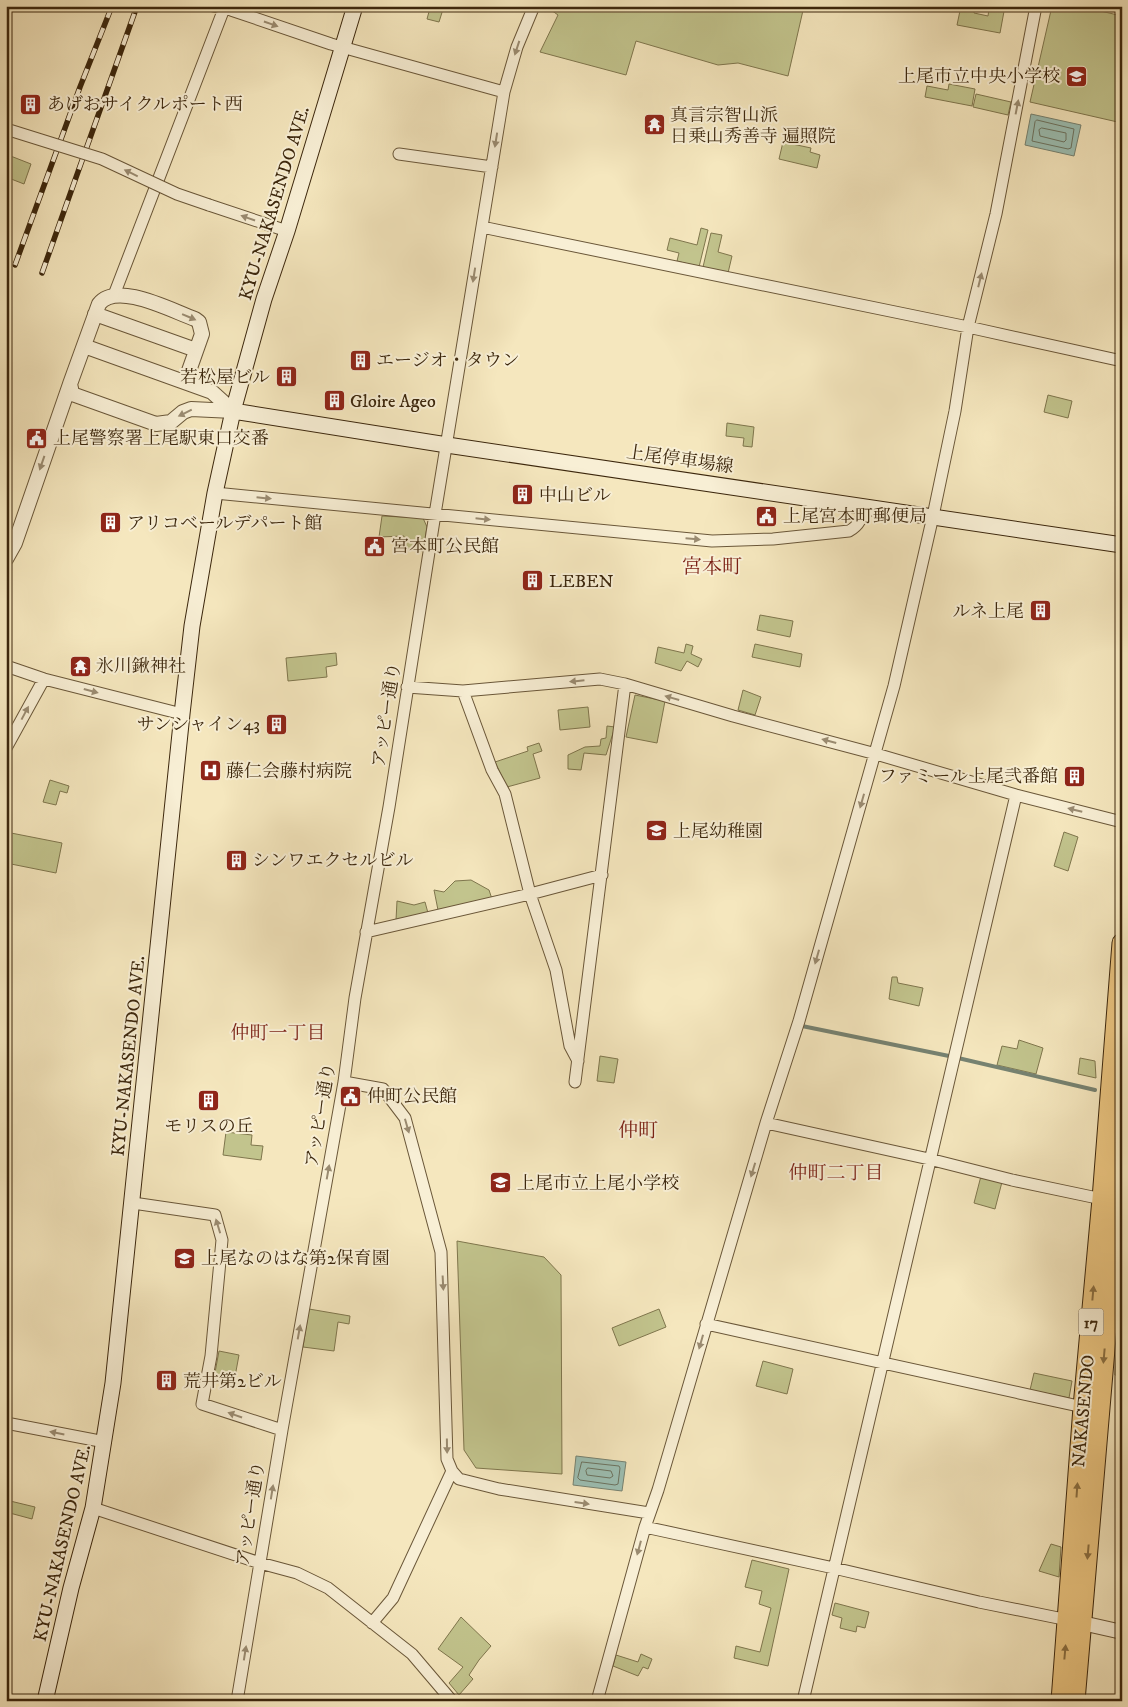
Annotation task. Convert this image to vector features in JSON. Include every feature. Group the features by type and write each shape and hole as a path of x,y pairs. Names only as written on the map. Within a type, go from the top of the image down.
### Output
{"highway":[{"name":"NAKASENDO","path":"1061,1701 1075,1621 1114,1201 1122,943"},
{"name":"NAKASENDO","path":"1075,1701 1075,1621 1083,1407 1122,1150"}],"main road":[{"name":"KYU-NAKASENDO AVE.","path":"44,1701 71,1588 94,1508 105,1442 118,1344 192,626 216,493 233,411 264,299 287,231 354,6"},
{"name":"上尾停車場線","path":"233,411 447,445 1122,545"}],"street":[{"name":"アッピー通り","path":"237,1701 282,1430 344,1082 355,998 389,807 504,92 516,47 534,6"},
{"path":"597,1701 649,1513 798,1021 894,686 955,411 968,327 996,214 1036,6"},
{"path":"114,295 221,7 342,48 504,92"},
{"path":"6,129 102,159 177,194 287,231"},
{"path":"399,154 492,167"},
{"path":"482,227 968,327 1122,361"},
{"path":"6,559 15,543 95,314 103,300 114,295 132,296 196,319 202,329 202,334 185,382"},
{"path":"95,314 196,350"},
{"path":"84,346 212,392 233,411"},
{"path":"70,384 72,393 75,396 156,424 171,422 183,412 191,409 233,411"},
{"path":"216,493 712,541 773,539 849,530 856,527 859,523 865,506"},
{"path":"6,666 44,678 182,714"},
{"path":"6,748 44,678"},
{"path":"407,687 463,691 600,679 626,684 1016,795 1122,822"},
{"path":"576,1082 626,684"},
{"path":"463,691 492,770 505,794 530,894 556,970 570,1046 578,1061"},
{"path":"803,1701 1016,795"},
{"path":"366,932 530,894 602,875"},
{"path":"344,1082 383,1089 405,1118 441,1252 444,1297 447,1460 452,1472 459,1479 497,1489 649,1513"},
{"path":"766,1123 929,1159 1012,1180 1114,1201"},
{"path":"133,1203 214,1214 222,1240 211,1356 202,1404 282,1430"},
{"path":"706,1324 1083,1407"},
{"path":"6,1422 105,1442"},
{"path":"372,1623 393,1598 452,1472"},
{"path":"94,1508 260,1563 297,1572 328,1588 412,1654 452,1701"},
{"path":"645,1527 1122,1632"}],"green space":[{"path":"423,6 444,6 439,22 427,19 430,8"},
{"path":"553,6 804,6 788,76 738,63 718,65 636,41 626,75 540,52 558,15 551,10"},
{"path":"961,6 974,9 974,13 988,16 989,9 993,10 994,6 1005,6 1000,33 957,25"},
{"path":"1052,6 1079,6 1122,16 1122,123 1030,102"},
{"path":"949,84 975,89 972,106 925,97 927,86 948,90"},
{"path":"976,94 1011,102 1008,115 973,107"},
{"path":"783,142 811,148 810,152 820,155 817,168 779,159"},
{"path":"8,155 31,164 24,184 6,177 6,160"},
{"path":"701,228 708,230 699,267 677,261 679,253 667,250 670,238 697,245"},
{"path":"711,233 722,235 718,252 732,256 728,273 703,267"},
{"path":"1048,395 1072,401 1068,418 1044,412"},
{"path":"727,423 754,427 752,447 743,446 744,438 726,436"},
{"path":"382,516 423,518 427,527 423,551 404,548 404,536 379,537"},
{"path":"760,615 793,621 790,637 757,630"},
{"path":"686,644 693,646 691,654 702,659 698,667 687,661 681,671 655,663 658,647 684,653"},
{"path":"755,644 802,654 800,667 752,657"},
{"path":"336,653 337,665 326,667 327,677 288,681 286,658"},
{"path":"743,690 761,697 755,715 738,710"},
{"path":"635,695 665,701 657,743 626,737"},
{"path":"588,707 590,727 560,730 558,710"},
{"path":"607,726 615,727 606,755 584,753 581,770 568,769 568,755 585,747 600,746 601,739 606,738"},
{"path":"539,743 542,751 533,754 540,778 507,787 495,762 528,751 527,747"},
{"path":"50,780 69,786 67,793 60,791 56,805 43,802"},
{"path":"6,832 62,843 56,873 6,863"},
{"path":"1064,832 1078,837 1068,871 1054,866"},
{"path":"471,880 489,890 492,899 438,910 434,890 444,892 455,881"},
{"path":"397,901 414,905 425,902 428,913 396,920"},
{"path":"892,977 897,977 898,983 923,988 919,1006 889,999"},
{"path":"1019,1040 1043,1048 1036,1074 997,1065 1002,1046 1017,1049"},
{"path":"600,1056 618,1059 614,1083 597,1081"},
{"path":"1080,1058 1095,1061 1096,1078 1078,1074"},
{"path":"226,1132 252,1135 251,1145 263,1146 261,1160 223,1155"},
{"path":"981,1176 1002,1182 995,1209 974,1203"},
{"path":"457,1241 544,1257 561,1275 562,1474 476,1468 464,1450"},
{"path":"309,1309 350,1316 349,1324 338,1322 334,1351 303,1347"},
{"path":"659,1309 666,1327 619,1346 612,1328"},
{"path":"1118,1328 1122,1330 1122,1376 1115,1375"},
{"path":"219,1351 239,1355 234,1382 214,1378"},
{"path":"763,1361 793,1369 787,1394 756,1386"},
{"path":"1034,1373 1072,1381 1069,1398 1030,1390"},
{"path":"6,1500 35,1507 32,1519 6,1512"},
{"path":"1051,1544 1061,1547 1059,1577 1039,1571"},
{"path":"752,1560 789,1569 768,1666 734,1658 736,1646 760,1652 771,1608 759,1604 762,1591 745,1587"},
{"path":"835,1603 869,1612 865,1628 857,1626 856,1632 840,1628 842,1618 832,1615"},
{"path":"461,1617 491,1646 469,1675 473,1679 459,1695 449,1683 463,1667 438,1649"},
{"path":"641,1654 652,1659 648,1669 643,1667 638,1676 613,1666 616,1655 638,1662"}],"water":[{"path":"1031,114 1081,125 1074,156 1025,145"},
{"path":"576,1456 626,1462 622,1491 573,1485"}],"waterway":[{"path":"802,1026 949,1056"},
{"path":"958,1058 1095,1090"}],"railway":[{"path":"15,265 80,87 112,6"},
{"path":"42,273 137,6"}],"place":[{"name":"上尾市立中央小学校","path":"1076,76"},
{"name":"あげおサイクルポート西","path":"31,104"},
{"name":"真言宗智山派 日乗山秀善寺 遍照院","path":"654,125"},
{"name":"エージオ・タウン","path":"360,360"},
{"name":"若松屋ビル","path":"286,377"},
{"name":"Gloire Ageo","path":"334,401"},
{"name":"上尾警察署上尾駅東口交番","path":"37,438"},
{"name":"中山ビル","path":"523,495"},
{"name":"上尾宮本町郵便局","path":"767,516"},
{"name":"アリコベールデパート館","path":"111,523"},
{"name":"宮本町公民館","path":"375,546"},
{"name":"LEBEN","path":"533,581"},
{"name":"ルネ上尾","path":"1040,611"},
{"name":"氷川鍬神社","path":"80,666"},
{"name":"サンシャイン43","path":"276,724"},
{"name":"藤仁会藤村病院","path":"210,771"},
{"name":"ファミール上尾弐番館","path":"1074,776"},
{"name":"上尾幼稚園","path":"657,831"},
{"name":"シンワエクセルビル","path":"236,860"},
{"name":"仲町公民館","path":"351,1096"},
{"name":"モリスの丘","path":"209,1101"},
{"name":"上尾市立上尾小学校","path":"501,1183"},
{"name":"上尾なのはな第2保育園","path":"185,1258"},
{"name":"荒井第2ビル","path":"167,1381"}],"district":[{"name":"宮本町","path":"712,566"},
{"name":"仲町一丁目","path":"278,1032"},
{"name":"仲町","path":"638,1130"},
{"name":"仲町二丁目","path":"836,1172"}]}
